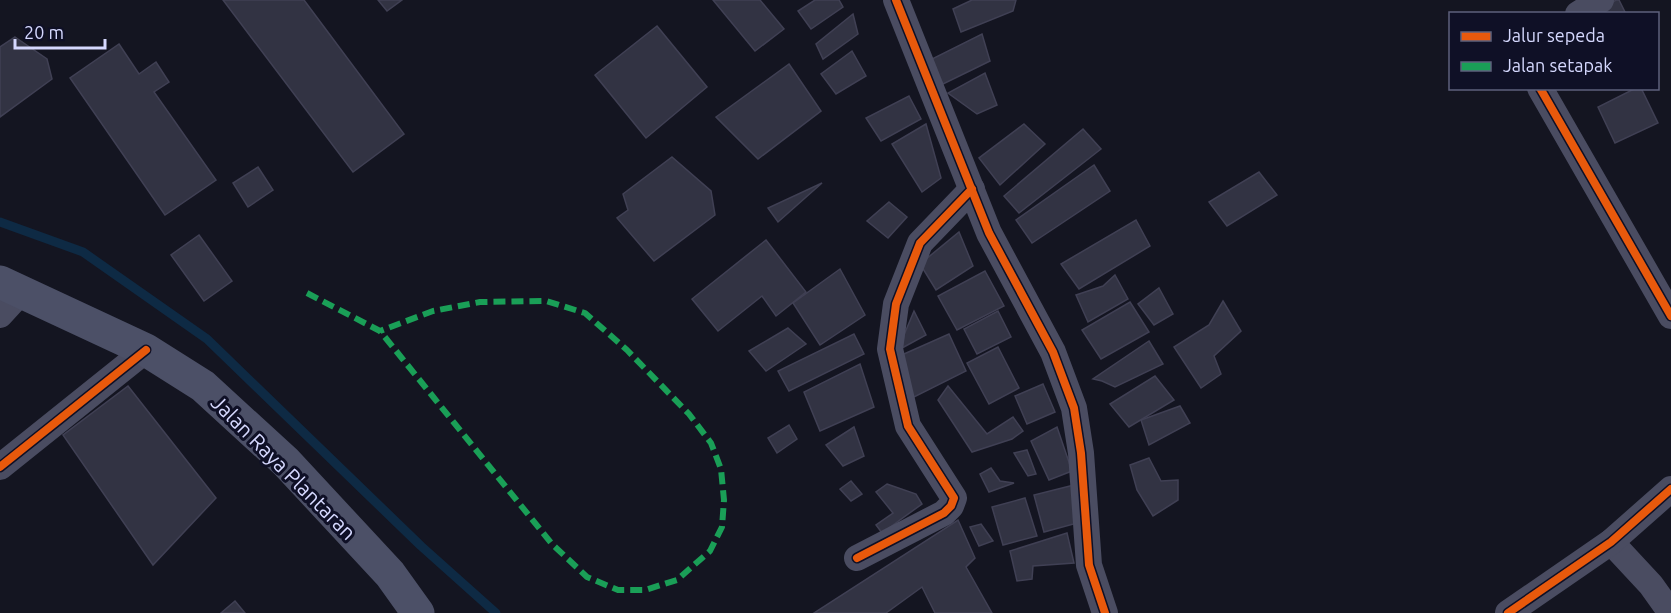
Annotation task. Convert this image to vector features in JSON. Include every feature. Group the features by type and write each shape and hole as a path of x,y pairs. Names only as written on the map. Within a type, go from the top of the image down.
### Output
{"main road":[{"name":"Jalan Raya Plantaran","path":"11,287 146,350 203,386 286,462 390,574 418,613"}],"street":[{"path":"897,0 990,233 1053,352 1074,408 1081,453 1089,565 1105,613"},
{"path":"1581,12 1601,0"},
{"path":"1541,90 1671,316"},
{"path":"857,558 944,513 951,506 954,498 908,426 890,350 896,304 920,243 972,189"},
{"path":"0,315 11,287"},
{"path":"0,467 146,350"},
{"path":"1508,613 1611,542 1671,489"},
{"path":"1611,542 1651,585 1671,613"}],"building":[{"path":"223,0 304,0 404,134 353,172"},
{"path":"378,0 402,0 387,11"},
{"path":"713,0 760,0 784,29 755,51"},
{"path":"815,0 839,0 843,7 811,29 798,11"},
{"path":"972,0 1016,0 1013,11 961,32 953,9"},
{"path":"1619,0 1625,12 1596,12"},
{"path":"853,14 858,34 823,59 816,44"},
{"path":"657,26 707,87 646,138 595,75"},
{"path":"982,34 990,61 943,84 928,61"},
{"path":"15,37 47,59 52,79 0,117 0,47"},
{"path":"119,44 139,74 156,62 169,82 154,92 216,180 165,215 70,78"},
{"path":"852,51 866,76 836,94 821,74"},
{"path":"789,64 821,111 758,159 716,117"},
{"path":"985,73 997,105 977,114 948,93"},
{"path":"1632,90 1642,90 1658,123 1615,143 1598,107"},
{"path":"909,96 921,119 881,141 866,118"},
{"path":"926,124 941,178 922,192 892,144"},
{"path":"1024,124 1045,144 1000,185 979,158"},
{"path":"1083,129 1101,149 1019,213 1004,196"},
{"path":"672,157 711,191 715,215 654,261 617,218 628,210 623,194"},
{"path":"1094,165 1110,191 1032,243 1016,220"},
{"path":"258,167 273,190 248,207 233,183"},
{"path":"1259,172 1277,195 1227,226 1209,202"},
{"path":"822,183 778,222 768,208"},
{"path":"889,202 907,217 888,238 867,221"},
{"path":"1136,220 1150,246 1079,289 1061,264"},
{"path":"959,232 973,266 936,290 920,264"},
{"path":"199,235 232,281 204,301 171,255"},
{"path":"766,240 806,292 776,316 762,296 718,331 692,299"},
{"path":"840,269 865,315 820,345 793,303"},
{"path":"985,271 1004,306 957,330 938,296"},
{"path":"1115,275 1128,299 1088,322 1076,295 1103,286"},
{"path":"1159,288 1173,314 1154,325 1138,304"},
{"path":"1223,301 1241,331 1214,356 1221,374 1201,388 1174,347 1209,325"},
{"path":"1130,302 1149,332 1101,359 1082,330"},
{"path":"914,311 926,335 902,348 904,335"},
{"path":"998,311 1011,337 977,354 964,329"},
{"path":"788,328 806,344 766,371 749,351"},
{"path":"854,334 864,354 789,391 778,371"},
{"path":"949,334 966,371 912,398 895,358"},
{"path":"1149,341 1163,364 1115,387 1093,379"},
{"path":"998,347 1019,388 989,404 967,363"},
{"path":"860,364 874,407 820,431 804,392"},
{"path":"1155,376 1174,400 1129,427 1110,404"},
{"path":"1043,384 1055,412 1027,424 1015,396"},
{"path":"128,386 216,498 153,565 63,435"},
{"path":"948,386 987,434 1013,417 1023,431 1012,439 972,452 938,400"},
{"path":"1180,406 1190,423 1149,445 1141,420"},
{"path":"789,425 797,439 777,453 768,438"},
{"path":"854,427 864,456 843,466 826,445"},
{"path":"1057,427 1072,471 1049,480 1031,441"},
{"path":"1027,450 1036,474 1028,476 1014,453"},
{"path":"1149,458 1161,481 1178,480 1178,500 1153,516 1137,490 1130,465"},
{"path":"991,468 1000,481 1014,483 989,492 980,474"},
{"path":"851,481 862,494 851,501 840,489"},
{"path":"887,484 916,494 922,504 882,533 876,525 893,513 876,492"},
{"path":"1078,484 1081,522 1044,532 1034,495"},
{"path":"1025,498 1037,536 1003,545 992,507"},
{"path":"958,520 975,558 966,567 992,613 935,613 922,587 886,613 814,613"},
{"path":"981,524 993,541 979,546 970,527"},
{"path":"1067,533 1074,563 1033,566 1032,579 1017,581 1010,551"},
{"path":"235,601 245,613 221,613"}],"waterway":[{"path":"0,222 83,252 207,339 421,546 496,613"}],"marked path":[{"path":"307,293 380,331 552,544 587,577 618,590 645,590 677,580 710,551 722,527 724,500 721,469 711,443 689,414 627,350 585,313 546,301 480,302 433,311 380,331"}],"cycle path":[{"path":"896,0 989,233 1053,352 1074,408 1081,453 1089,565 1105,613"},
{"path":"1541,90 1671,316"},
{"path":"857,558 944,513 951,506 954,498 908,426 890,349 896,304 920,243 972,189"},
{"path":"0,467 146,350"},
{"path":"1508,613 1611,542 1671,489"}]}
